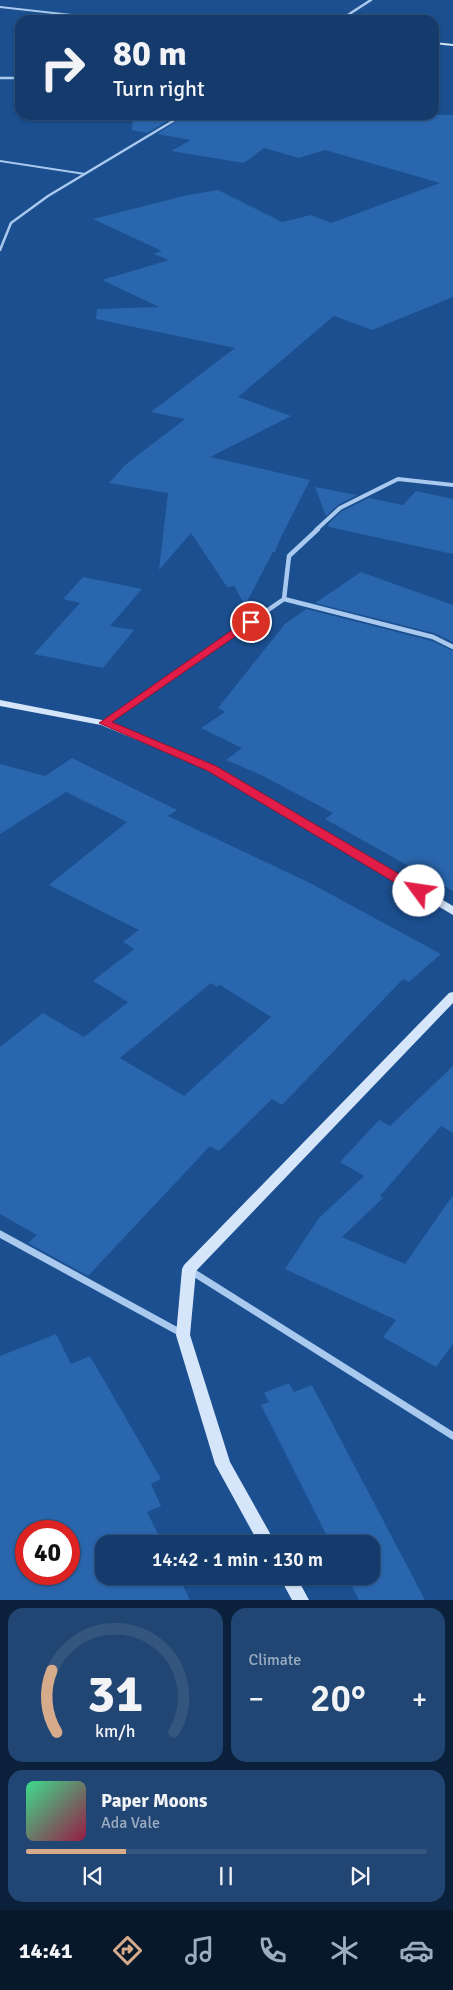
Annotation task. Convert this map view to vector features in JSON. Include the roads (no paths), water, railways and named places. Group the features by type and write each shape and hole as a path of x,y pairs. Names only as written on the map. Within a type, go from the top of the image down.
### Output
{"street":[{"path":"348,15 371,0"},
{"path":"439,44 453,45"},
{"path":"0,78 15,78"},
{"path":"0,250 11,223 48,196 175,120"},
{"path":"104,723 284,599 289,556 340,508 398,479 453,485"},
{"path":"284,599 433,637 453,647"},
{"path":"0,703 104,723 212,768 453,911"},
{"path":"263,1535 223,1464 184,1335 189,1269 453,996"},
{"path":"0,1234 184,1335"},
{"path":"189,1269 453,1436"},
{"path":"292,1585 301,1600"}],"lane":[{"path":"0,7 71,15"},
{"path":"0,161 85,174"}]}
